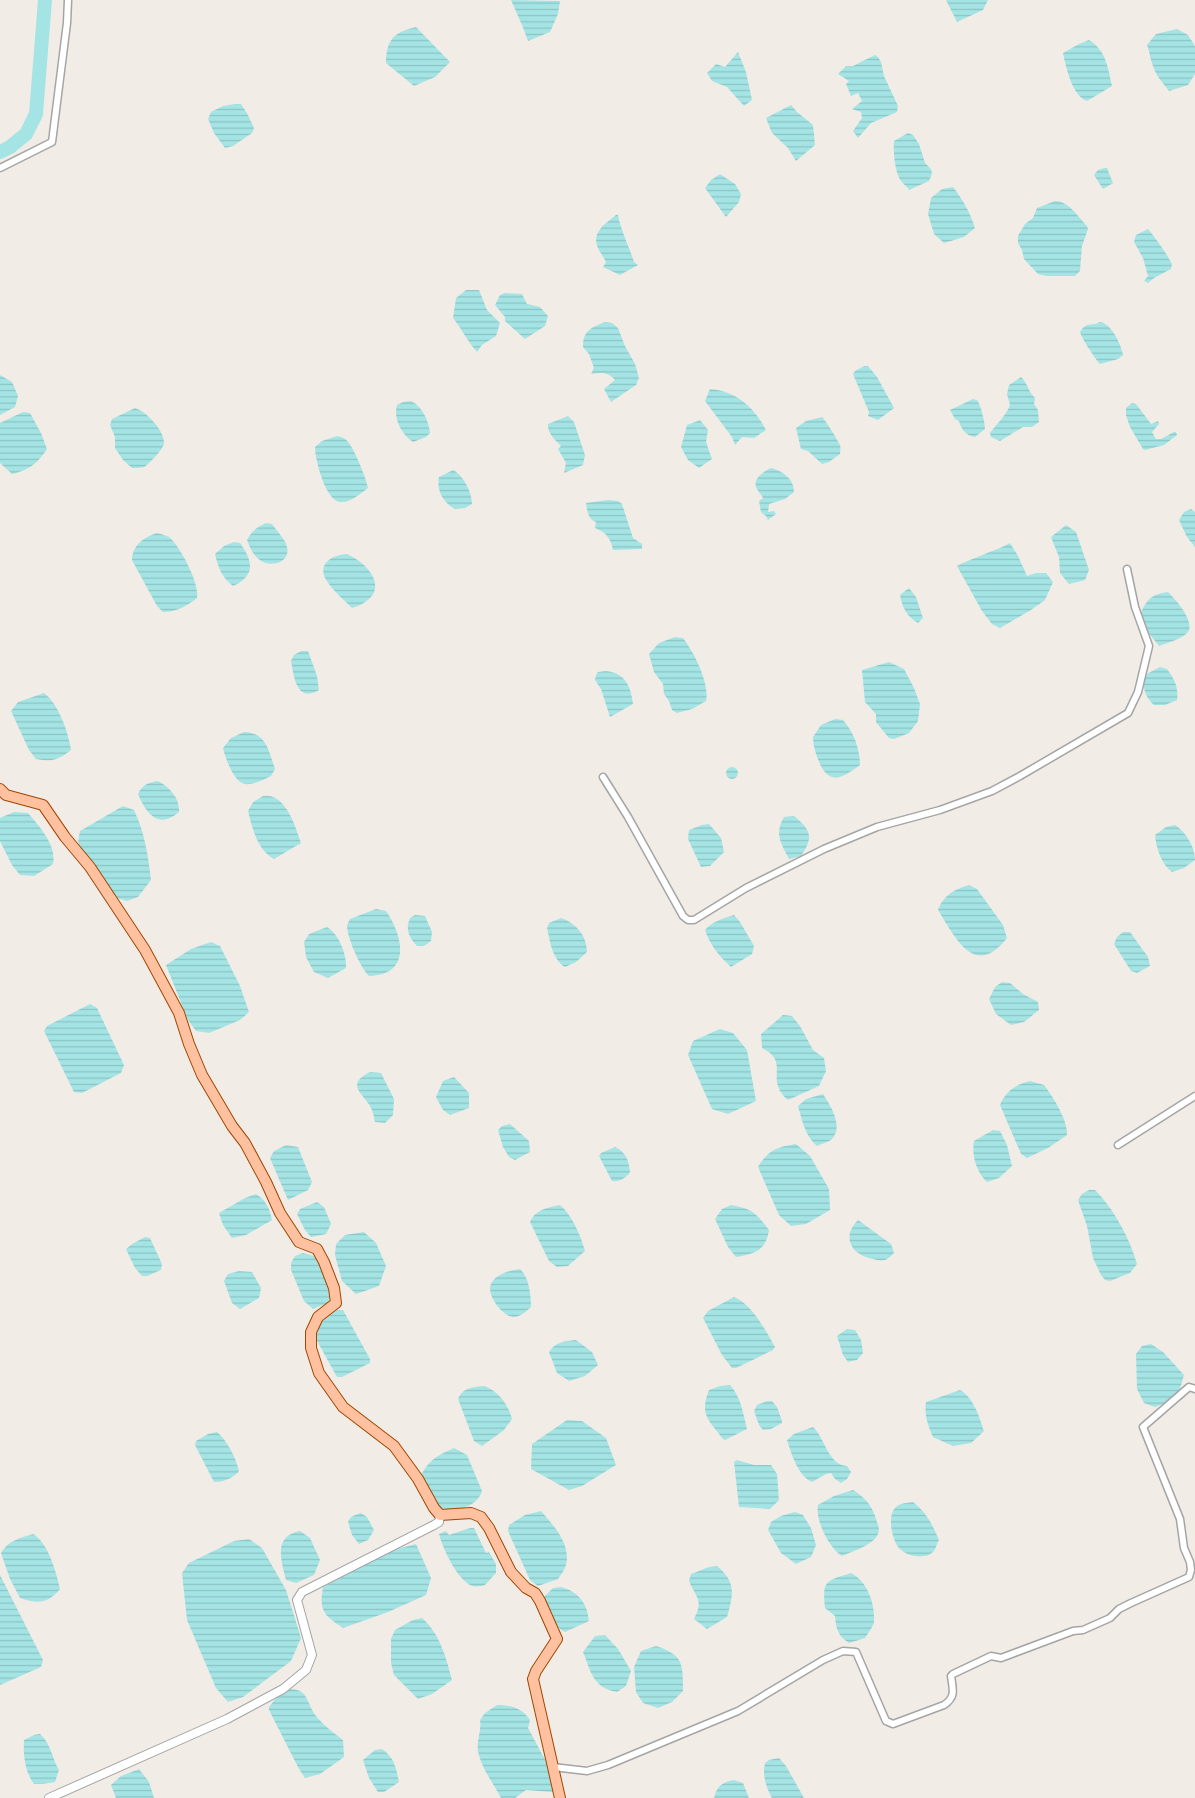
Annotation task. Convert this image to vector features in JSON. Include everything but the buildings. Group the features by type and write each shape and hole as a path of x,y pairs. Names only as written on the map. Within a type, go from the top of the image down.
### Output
{"main road":[{"path":"0,790 6,795 43,805 101,884 145,950 179,1013 202,1075 232,1126 245,1144 280,1212 299,1242 317,1249 334,1288 336,1303 318,1317 311,1332 310,1348 319,1373 343,1407 394,1446 418,1479 440,1515 471,1513 481,1516 511,1572 526,1588 535,1593 557,1639 536,1671 533,1679 560,1798"}],"street":[{"path":"0,168 52,142 67,23 68,0"},
{"path":"603,777 684,916 688,920 694,920 753,884 824,849 877,826 940,810 992,791 1128,713 1138,692 1149,646 1135,607 1127,569"},
{"path":"1118,1145 1195,1096"},
{"path":"554,1767 587,1771 608,1765 738,1711 805,1669 843,1651 856,1652 886,1721 893,1724 950,1701 954,1691 951,1676 953,1674 991,1656 1001,1658 1089,1627 1110,1618 1119,1609 1189,1577 1191,1570 1190,1562 1184,1548 1180,1519 1143,1427 1189,1386 1195,1388"},
{"path":"49,1798 227,1719 283,1689 306,1670 312,1656 297,1600 302,1592 434,1525 439,1522 440,1515"}],"water":[{"path":"511,0 560,1 558,14 550,32 528,41"},
{"path":"946,0 988,0 983,10 957,22"},
{"path":"416,27 450,62 435,77 414,86 386,63 386,55 393,38 408,29"},
{"path":"1177,29 1188,35 1195,46 1195,74 1188,85 1169,91 1154,70 1147,45 1156,34"},
{"path":"1089,40 1103,54 1112,86 1087,101 1077,93 1074,87 1063,53"},
{"path":"738,52 746,72 752,100 744,106 727,87 712,81 707,73 716,64 725,67"},
{"path":"875,55 881,62 884,76 898,106 897,112 871,123 858,138 853,131 862,118 861,112 852,109 862,101 858,93 851,96 846,84 849,81 838,74 846,66 853,66"},
{"path":"241,104 254,128 252,133 233,146 225,148 214,133 208,119 211,112 223,106"},
{"path":"791,105 813,125 815,145 796,161 788,148 772,133 766,118"},
{"path":"908,133 913,135 919,144 925,163 931,169 932,174 929,181 909,190 899,177 894,150 894,141"},
{"path":"1107,168 1113,183 1103,189 1094,175 1098,170"},
{"path":"720,174 735,184 741,194 739,202 726,217 705,188 711,180"},
{"path":"953,187 966,206 975,228 964,237 944,243 934,234 928,214 931,198 942,189"},
{"path":"1055,201 1069,207 1088,229 1082,246 1080,271 1075,276 1046,276 1038,274 1024,259 1018,243 1018,236 1025,224 1033,218 1037,208"},
{"path":"618,215 634,262 638,265 620,275 603,267 606,262 596,242 600,229"},
{"path":"1148,229 1172,264 1171,269 1148,283 1144,281 1148,276 1143,258 1134,242 1136,235"},
{"path":"466,290 479,290 487,310 500,323 496,336 482,345 477,352 453,318 456,298"},
{"path":"505,293 522,294 527,304 540,307 548,316 545,326 525,339 505,321 505,317 495,305 500,295"},
{"path":"605,322 612,323 618,328 635,364 639,378 636,385 611,402 604,389 615,380 610,375 604,373 591,374 594,368 589,354 583,347 586,333"},
{"path":"1100,322 1112,330 1123,355 1118,359 1100,364 1080,332 1087,325"},
{"path":"864,366 868,366 877,377 894,408 878,420 868,416 869,412 853,374"},
{"path":"0,375 12,382 18,396 15,407 0,415"},
{"path":"1021,377 1035,398 1034,404 1038,410 1039,422 1032,427 1023,427 1000,441 991,437 990,433 1004,416 1010,405 1007,394 1009,385"},
{"path":"710,389 728,393 750,407 766,430 754,438 742,437 735,445 732,437 705,401"},
{"path":"973,399 977,400 980,406 985,429 975,437 964,432 959,421 955,419 950,410"},
{"path":"411,401 424,414 430,433 426,437 413,442 402,431 396,416 397,405"},
{"path":"1132,403 1136,404 1151,424 1158,421 1159,424 1152,432 1156,439 1161,439 1174,432 1177,435 1164,445 1143,449 1130,427 1126,415 1126,408"},
{"path":"135,408 145,413 154,422 161,433 164,443 159,453 146,466 132,468 123,460 115,448 115,437 110,425 112,419"},
{"path":"23,412 30,413 47,449 32,466 12,474 0,463 0,423"},
{"path":"568,416 574,422 585,455 583,465 564,473 566,463 558,449 561,446 550,433 548,424"},
{"path":"822,417 840,445 840,454 829,462 822,464 808,451 801,449 796,428 806,421"},
{"path":"700,420 708,430 706,442 712,459 699,468 688,460 681,447 687,425"},
{"path":"337,436 344,438 352,447 368,488 355,498 344,502 335,500 325,487 315,453 315,447 322,441"},
{"path":"771,468 790,479 794,492 785,499 769,504 768,512 774,511 776,514 768,520 761,512 759,501 763,498 757,488 756,481 760,475"},
{"path":"453,470 457,472 466,484 470,494 472,504 465,508 455,509 444,500 440,492 439,477"},
{"path":"608,500 618,501 622,504 633,538 642,544 642,549 613,550 607,536 595,528 596,522 593,521 587,512 586,503"},
{"path":"1191,509 1195,512 1195,547 1187,537 1179,520 1184,512"},
{"path":"266,523 272,524 283,538 287,547 286,557 274,564 264,562 255,556 247,540 255,530"},
{"path":"1066,525 1076,532 1089,570 1085,580 1069,584 1060,573 1059,557 1051,537"},
{"path":"157,533 169,537 178,548 192,575 197,592 197,598 189,604 168,612 163,612 157,606 132,560 136,546"},
{"path":"234,542 240,543 244,549 250,567 246,577 233,586 221,572 215,554 224,546"},
{"path":"1010,543 1027,576 1036,573 1046,573 1053,582 1045,600 1000,628 992,624 982,611 957,566"},
{"path":"347,554 365,566 375,581 375,589 372,596 364,603 352,608 330,586 323,572 328,560"},
{"path":"909,588 916,597 923,618 918,623 908,615 901,599 900,595"},
{"path":"1168,592 1184,611 1189,627 1188,632 1182,637 1159,646 1148,632 1141,613 1151,598"},
{"path":"675,637 683,638 692,651 700,668 707,694 706,701 692,709 677,713 672,710 664,694 663,684 654,672 649,654 659,643"},
{"path":"301,651 308,651 317,676 319,690 312,693 301,691 295,681 291,661 294,655"},
{"path":"889,662 904,669 920,704 918,721 909,733 894,739 889,738 876,722 876,714 865,702 862,670"},
{"path":"1160,667 1167,669 1174,680 1177,687 1177,700 1165,705 1154,705 1148,699 1145,692 1143,676"},
{"path":"606,671 618,674 626,681 631,692 633,704 610,717 601,689 595,680 598,672"},
{"path":"44,693 54,704 62,719 71,750 51,760 36,759 29,750 11,711 18,702"},
{"path":"835,719 843,720 850,730 858,747 860,765 843,776 838,777 828,775 824,771 817,757 813,740 821,725"},
{"path":"244,732 252,733 262,739 266,744 275,769 271,776 252,784 241,783 237,779 223,748 231,738"},
{"path":"734,767 737,768 737,778 730,779 727,778 726,771 727,768"},
{"path":"158,781 173,794 179,807 179,812 165,819 159,819 149,813 138,794 146,784"},
{"path":"263,796 271,796 284,805 301,843 274,859 259,844 248,811 253,802"},
{"path":"123,806 134,810 138,819 146,845 151,880 138,897 127,901 116,898 81,850 78,842 80,831"},
{"path":"14,812 28,813 50,843 54,857 53,864 34,876 20,875 12,865 0,841 0,818"},
{"path":"794,816 804,825 809,834 809,839 801,856 789,859 783,848 779,828 784,817"},
{"path":"709,824 721,838 724,852 710,866 701,867 688,839 689,830"},
{"path":"1175,825 1189,840 1195,860 1184,868 1172,872 1165,865 1160,855 1155,835 1166,827"},
{"path":"969,885 977,889 1003,925 1007,938 996,950 985,955 976,955 967,950 959,942 938,910 950,894"},
{"path":"376,909 386,911 392,921 400,943 400,953 398,962 392,969 383,974 369,976 355,953 347,926 350,919"},
{"path":"415,915 425,916 432,932 431,941 424,946 417,946 409,933 410,918"},
{"path":"734,915 754,946 752,954 731,967 715,950 705,930 714,923"},
{"path":"561,918 571,923 580,931 585,941 587,952 576,962 565,967 554,955 547,928 549,923"},
{"path":"327,927 339,940 344,951 346,963 346,968 328,978 314,972 306,957 304,942 309,934"},
{"path":"1123,932 1130,932 1148,957 1150,966 1137,973 1131,971 1114,944 1117,937"},
{"path":"211,942 220,946 240,986 249,1012 240,1020 209,1033 196,1031 188,1020 166,965 191,949"},
{"path":"1002,982 1010,983 1023,994 1038,1002 1039,1010 1024,1022 1011,1025 996,1014 989,999 995,987"},
{"path":"90,1004 97,1008 124,1065 121,1073 82,1093 74,1092 44,1031 47,1026"},
{"path":"783,1015 792,1016 800,1026 813,1050 824,1058 826,1071 819,1086 788,1100 778,1087 775,1060 770,1053 762,1048 761,1034"},
{"path":"720,1029 733,1033 747,1050 756,1101 728,1114 712,1109 688,1055 693,1041"},
{"path":"370,1072 381,1073 394,1099 393,1115 385,1123 375,1122 371,1108 358,1088 359,1080"},
{"path":"454,1077 469,1093 469,1108 450,1115 443,1110 436,1097 443,1081"},
{"path":"1030,1081 1044,1085 1048,1090 1063,1116 1067,1135 1048,1148 1027,1158 1021,1154 1000,1105 1012,1089"},
{"path":"823,1094 835,1116 837,1128 832,1139 817,1146 807,1133 798,1106 806,1099"},
{"path":"510,1124 529,1141 530,1152 515,1160 509,1157 503,1147 498,1130 502,1126"},
{"path":"993,1130 1000,1131 1007,1145 1012,1166 999,1178 987,1182 978,1169 974,1158 973,1146 974,1141"},
{"path":"796,1144 810,1156 829,1189 830,1210 806,1224 791,1226 779,1215 758,1167 769,1153 783,1146"},
{"path":"286,1145 298,1147 312,1182 308,1190 288,1200 270,1158 274,1151"},
{"path":"615,1147 622,1151 626,1157 630,1172 618,1181 612,1181 599,1156 601,1153"},
{"path":"1089,1190 1095,1190 1115,1215 1126,1235 1137,1264 1130,1273 1110,1281 1105,1280 1101,1275 1093,1258 1087,1226 1078,1200 1082,1194"},
{"path":"256,1194 267,1205 272,1220 246,1235 232,1238 223,1225 219,1213"},
{"path":"317,1202 324,1207 331,1224 326,1234 311,1237 297,1214 300,1209"},
{"path":"560,1205 576,1226 585,1251 568,1266 557,1267 549,1261 530,1222 535,1214 546,1208"},
{"path":"731,1205 744,1208 753,1213 761,1219 769,1230 765,1243 754,1253 736,1257 728,1247 715,1219 722,1209"},
{"path":"858,1220 891,1244 894,1253 886,1259 880,1260 859,1254 849,1239 853,1226"},
{"path":"364,1232 376,1243 386,1266 379,1286 356,1294 342,1281 335,1255 336,1244 345,1235"},
{"path":"145,1237 150,1238 162,1264 161,1270 147,1276 142,1276 135,1268 126,1249"},
{"path":"303,1253 314,1256 324,1268 332,1291 328,1303 313,1309 304,1301 291,1270 291,1263 295,1256"},
{"path":"520,1269 527,1281 531,1307 526,1312 515,1317 505,1314 500,1309 493,1298 490,1287 494,1279 509,1271"},
{"path":"239,1271 252,1272 261,1288 259,1298 240,1309 232,1303 224,1281 228,1274"},
{"path":"734,1297 752,1311 775,1347 773,1350 736,1368 732,1368 722,1355 703,1318 708,1311"},
{"path":"337,1310 343,1310 370,1359 370,1363 342,1377 337,1377 316,1339 319,1324"},
{"path":"847,1329 855,1330 861,1340 863,1353 857,1360 848,1362 843,1355 837,1336"},
{"path":"576,1340 592,1352 598,1365 585,1376 569,1381 557,1373 549,1352 557,1344"},
{"path":"1151,1344 1163,1352 1184,1375 1179,1392 1168,1402 1155,1407 1144,1403 1137,1389 1136,1354 1142,1346"},
{"path":"730,1385 739,1400 747,1429 725,1440 707,1417 705,1406 709,1390"},
{"path":"485,1386 503,1400 512,1419 504,1430 482,1446 474,1441 458,1399 466,1390"},
{"path":"960,1390 965,1393 972,1403 984,1431 971,1443 953,1446 933,1437 927,1420 926,1402"},
{"path":"772,1401 777,1407 782,1423 771,1429 763,1430 754,1411 757,1405"},
{"path":"567,1420 582,1421 606,1438 616,1465 582,1486 569,1490 531,1469 532,1444"},
{"path":"813,1427 835,1461 847,1466 851,1472 847,1479 841,1483 831,1473 812,1482 803,1475 796,1464 787,1440 794,1434"},
{"path":"217,1432 231,1450 239,1471 221,1482 214,1482 195,1445 196,1441 208,1434"},
{"path":"454,1448 467,1455 482,1491 475,1502 470,1505 458,1509 440,1508 421,1475 435,1458"},
{"path":"737,1460 754,1465 771,1465 777,1474 779,1500 770,1509 739,1507 734,1462"},
{"path":"853,1490 869,1504 879,1530 878,1535 870,1543 842,1556 832,1547 824,1533 819,1518 818,1505 834,1496"},
{"path":"913,1502 929,1519 939,1540 934,1551 926,1556 911,1555 902,1551 896,1544 893,1534 891,1516 895,1508 899,1505"},
{"path":"541,1511 564,1543 567,1557 563,1572 558,1579 538,1586 530,1580 508,1531 509,1525 525,1515"},
{"path":"795,1512 803,1515 811,1528 816,1545 811,1557 796,1564 781,1553 768,1530 771,1522 781,1516"},
{"path":"361,1513 367,1517 374,1530 368,1540 359,1544 352,1535 348,1522 351,1517"},
{"path":"474,1528 486,1553 489,1552 496,1564 496,1573 482,1586 473,1586 467,1583 457,1572 439,1534 446,1531 449,1535"},
{"path":"300,1531 310,1538 320,1560 314,1575 296,1583 286,1580 281,1550 282,1543 286,1538"},
{"path":"33,1534 48,1551 60,1589 51,1598 37,1602 20,1598 10,1579 1,1553 11,1542"},
{"path":"249,1539 262,1548 286,1590 301,1638 291,1661 243,1697 228,1702 216,1688 187,1620 182,1573 189,1563 234,1541"},
{"path":"416,1544 431,1578 426,1595 388,1612 343,1628 327,1615 322,1607 323,1587 393,1550"},
{"path":"717,1566 731,1584 732,1596 727,1617 707,1629 694,1619 699,1603 689,1581 691,1574"},
{"path":"851,1573 861,1581 869,1593 874,1621 865,1638 849,1643 838,1632 835,1616 825,1608 824,1592 825,1587 831,1580"},
{"path":"0,1575 43,1660 41,1667 0,1685"},
{"path":"561,1587 581,1599 586,1608 589,1621 565,1632 554,1621 544,1597 553,1588"},
{"path":"422,1618 438,1639 445,1654 452,1680 432,1694 418,1699 394,1675 391,1663 391,1639 395,1630 413,1620"},
{"path":"605,1635 618,1649 631,1671 626,1686 617,1692 609,1690 598,1683 591,1672 583,1652 595,1636"},
{"path":"656,1646 665,1649 677,1657 682,1668 683,1682 683,1691 672,1702 658,1708 643,1703 636,1692 634,1667 641,1651"},
{"path":"290,1689 301,1691 319,1719 343,1740 344,1757 320,1774 305,1778 269,1710 269,1707 277,1697"},
{"path":"497,1705 516,1708 530,1720 528,1728 550,1769 556,1789 553,1792 526,1790 515,1798 501,1798 482,1764 478,1747 480,1720 485,1713"},
{"path":"40,1734 47,1742 59,1770 55,1782 34,1784 28,1774 25,1763 24,1740"},
{"path":"382,1749 392,1760 399,1782 384,1792 378,1792 369,1778 363,1760 375,1750"},
{"path":"779,1758 786,1766 804,1798 772,1798 765,1781 764,1767 765,1763 769,1760"},
{"path":"139,1769 149,1782 154,1798 116,1798 111,1785 121,1776"},
{"path":"734,1780 743,1783 749,1798 714,1798 721,1785"}],"waterway":[{"path":"0,152 10,147 26,134 36,114 45,0"}]}
